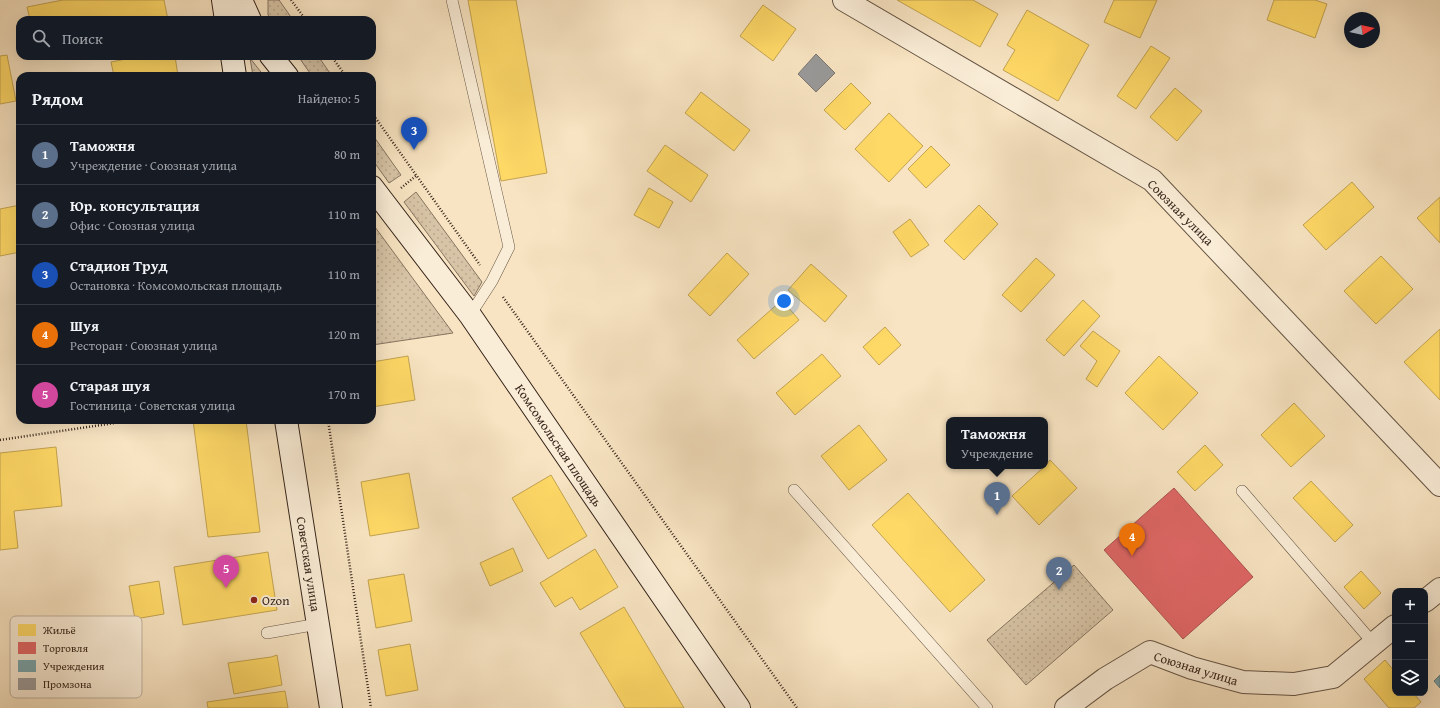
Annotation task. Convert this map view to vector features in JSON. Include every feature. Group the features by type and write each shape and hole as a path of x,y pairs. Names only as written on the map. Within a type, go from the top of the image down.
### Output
{"street":[{"path":"223,0 225,16"},
{"path":"241,0 248,16"},
{"name":"Союзная улица","path":"844,0 1152,180 1440,485"},
{"path":"233,60 234,72"},
{"path":"274,60 284,72"},
{"name":"Комсомольская площадь","path":"376,192 470,315 739,708"},
{"name":"Советская улица","path":"287,424 331,708"},
{"path":"1428,599 1440,589"},
{"name":"Союзная улица","path":"1066,708 1105,679 1150,652 1192,668 1243,682 1294,684 1333,677 1392,629"}],"lane":[{"path":"452,0 509,247 492,281 470,315"},
{"path":"794,490 987,708"},
{"path":"1242,491 1374,644"},
{"path":"267,633 318,624"}],"path":[{"path":"291,0 303,16"},
{"path":"334,60 343,72"},
{"path":"376,119 797,708"},
{"path":"0,440 108,424"},
{"path":"329,424 371,708"}],"shaded area":[{"path":"268,0 279,0 290,16 269,16"},
{"path":"250,60 261,72 252,72"},
{"path":"301,60 321,60 329,72 309,72"},
{"path":"376,140 401,175 389,183 376,165"},
{"path":"416,192 482,282 474,296 404,202"},
{"path":"376,228 453,333 376,344"},
{"path":"1074,565 1113,610 1026,685 987,640"}],"building: Жильё":[{"path":"63,0 164,0 167,16 29,16 27,7"},
{"path":"468,0 516,0 547,173 501,181"},
{"path":"897,0 973,0 998,14 980,47"},
{"path":"1114,0 1157,0 1140,38 1104,22"},
{"path":"1274,0 1315,0 1327,4 1315,38 1267,20"},
{"path":"763,5 796,29 773,61 740,36"},
{"path":"1027,10 1089,45 1058,101 1003,70 1015,50 1007,45"},
{"path":"1151,46 1170,58 1136,109 1117,96"},
{"path":"7,55 16,101 0,104 0,56"},
{"path":"121,60 176,60 177,72 113,72 111,62"},
{"path":"851,83 871,103 845,130 824,110"},
{"path":"1175,88 1202,111 1177,141 1150,117"},
{"path":"701,92 750,130 734,151 685,113"},
{"path":"889,113 923,146 889,182 855,149"},
{"path":"665,145 708,175 691,202 647,171"},
{"path":"931,146 950,165 926,188 908,169"},
{"path":"1352,182 1374,207 1326,250 1303,225"},
{"path":"649,188 673,202 659,228 634,215"},
{"path":"1440,197 1440,243 1417,218"},
{"path":"979,205 998,224 964,260 944,241"},
{"path":"16,206 16,253 0,256 0,209"},
{"path":"910,219 929,245 911,257 893,232"},
{"path":"727,253 749,274 710,316 688,295"},
{"path":"1381,256 1413,289 1376,324 1344,291"},
{"path":"1036,258 1055,275 1021,312 1002,295"},
{"path":"811,264 847,296 825,322 788,290"},
{"path":"782,300 799,320 754,359 737,340"},
{"path":"1083,300 1100,316 1064,356 1046,340"},
{"path":"885,327 901,345 879,365 863,347"},
{"path":"1440,329 1440,400 1404,362"},
{"path":"1093,331 1120,351 1097,387 1086,379 1097,361 1080,346"},
{"path":"822,354 841,376 795,415 776,393"},
{"path":"408,356 415,400 376,406 376,361"},
{"path":"1159,356 1198,393 1163,430 1125,393"},
{"path":"1294,403 1325,436 1291,467 1261,435"},
{"path":"194,424 246,424 260,532 208,537"},
{"path":"859,425 887,460 849,490 821,456"},
{"path":"1205,445 1223,465 1195,491 1177,472"},
{"path":"56,447 62,506 14,511 18,548 0,550 0,453"},
{"path":"1050,460 1077,488 1039,525 1012,496 1042,469 1048,469 1048,462"},
{"path":"409,473 419,528 370,536 361,482"},
{"path":"551,475 587,536 548,559 512,498"},
{"path":"1311,481 1353,525 1335,542 1293,498"},
{"path":"908,493 985,580 950,612 872,525"},
{"path":"513,548 523,571 490,586 480,563"},
{"path":"595,549 618,587 580,610 572,597 555,607 540,583"},
{"path":"268,552 277,610 183,625 174,567"},
{"path":"1361,571 1381,593 1364,609 1344,587"},
{"path":"404,574 412,621 376,628 368,580"},
{"path":"159,581 164,614 142,618 142,616 134,616 129,586"},
{"path":"624,607 684,708 625,708 580,633"},
{"path":"410,644 418,690 386,696 378,650"},
{"path":"277,655 282,685 234,694 228,663"},
{"path":"1385,660 1392,668 1392,696 1416,696 1421,702 1414,708 1389,708 1364,679"},
{"path":"285,691 288,708 208,708 207,702"}],"building: Торговля":[{"path":"1174,488 1253,577 1183,639 1104,550"}],"building: Учреждения":[{"path":"1440,675 1440,688 1434,681"}],"building: Промзона":[{"path":"816,54 835,73 816,92 798,74"}],"place":[{"name":"Стадион Труд","path":"414,150"},
{"name":"Таможня","path":"997,515"},
{"name":"Шуя","path":"1132,556"},
{"name":"Старая шуя","path":"226,588"},
{"name":"Юр. консультация","path":"1059,590"},
{"name":"Ozon","path":"254,600"}]}
